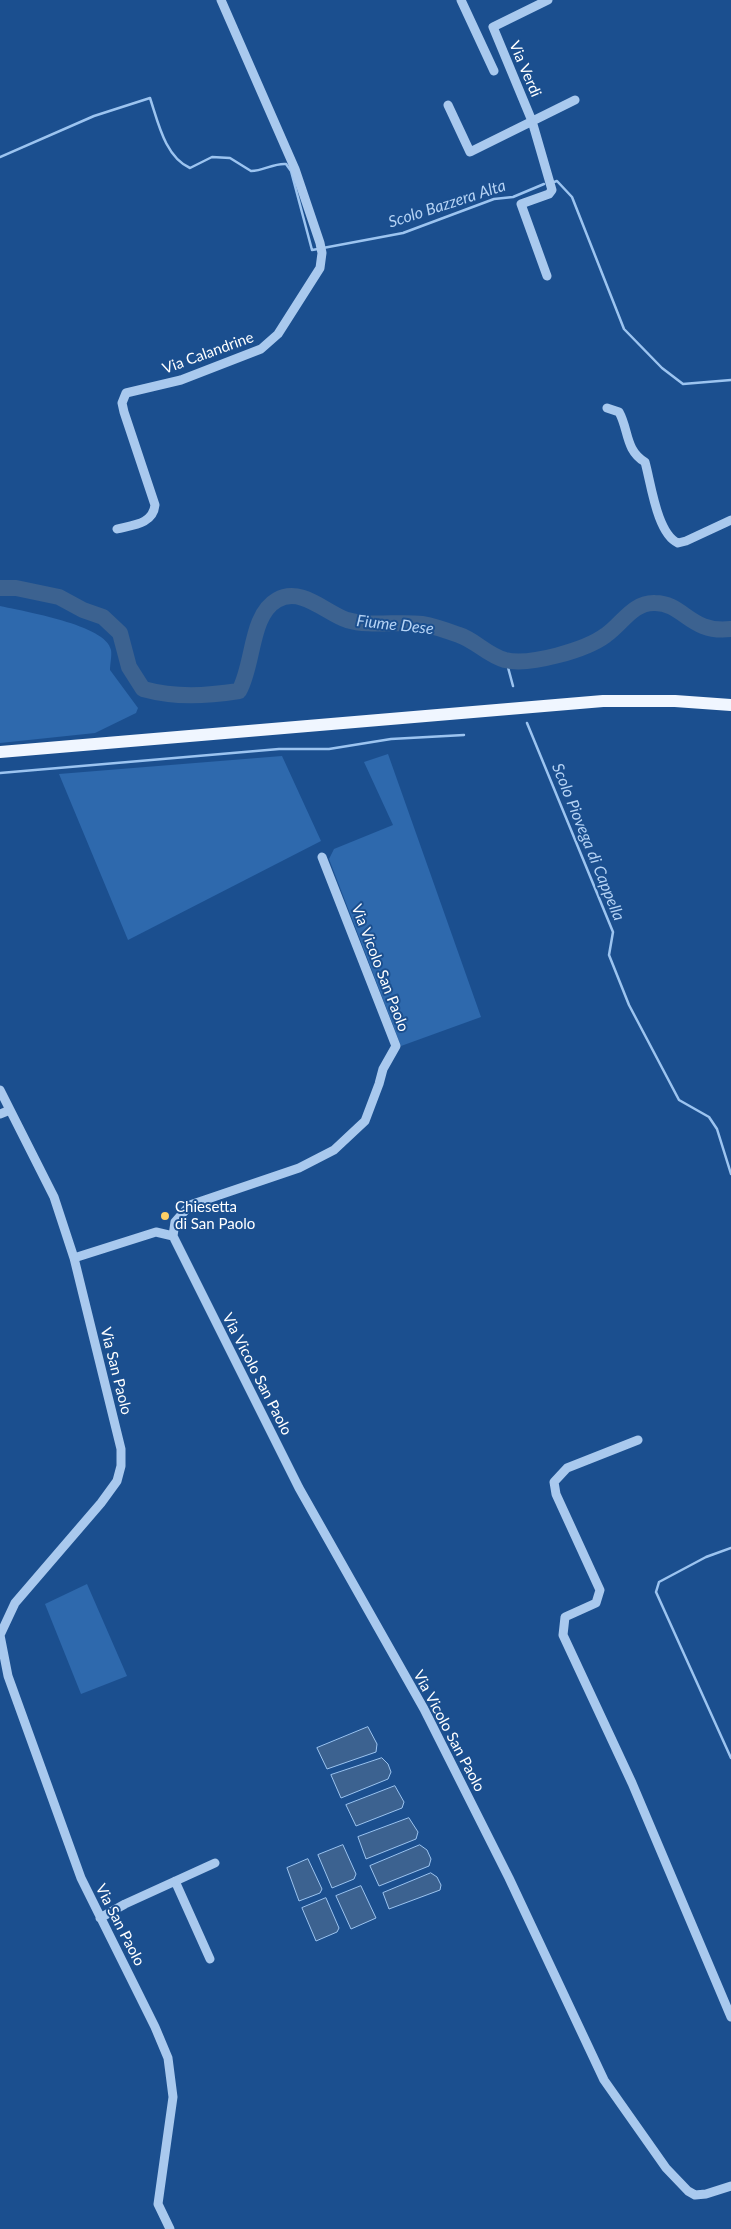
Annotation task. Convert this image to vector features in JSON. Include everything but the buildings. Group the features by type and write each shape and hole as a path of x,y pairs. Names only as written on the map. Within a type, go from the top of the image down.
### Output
{"main road":[{"path":"0,752 593,701 675,701 731,705"}],"street":[{"name":"Via Calandrine","path":"117,529 148,520 154,514 156,505 124,412 122,402 126,393 181,380 261,349 278,334 320,268 321,248 295,169 221,0"},
{"path":"461,0 494,71"},
{"name":"Via Verdi","path":"477,35 548,0"},
{"name":"Via Verdi","path":"493,27 532,121"},
{"name":"Via Verdi","path":"448,105 470,152 575,100"},
{"path":"532,121 552,190 549,194 521,204 546,276"},
{"path":"607,408 620,412 626,423 629,446 637,457 645,462 664,530 671,540 678,543 686,541 731,520"},
{"name":"Via Vicolo San Paolo","path":"322,857 396,1046 383,1069 365,1121 334,1150 299,1168 190,1205 175,1222 172,1236 299,1488 424,1710 513,1887 604,2080 666,2168 688,2191 695,2195 706,2194 731,2186"},
{"name":"Via San Paolo","path":"0,1090 54,1197 74,1258 121,1449 121,1466 117,1481 102,1503 15,1603 0,1635 8,1676 81,1878 152,2021 168,2058 173,2097 158,2204 170,2229"},
{"path":"0,1114 10,1110"},
{"path":"74,1258 156,1232 172,1236"},
{"path":"638,1440 568,1468 554,1482 556,1494 600,1590 596,1602 565,1617 563,1635 632,1783 731,2017"},
{"path":"100,1918 215,1863"},
{"path":"175,1881 210,1959"}],"shaded area":[{"path":"0,606 62,620 95,633 106,641 111,650 110,670 138,708 136,713 95,733 0,743"},
{"path":"388,754 481,1017 401,1046 329,859 334,849 393,825 364,762"},
{"path":"282,756 321,841 128,940 59,774"},
{"path":"87,1584 127,1676 81,1694 45,1604"},
{"path":"368,1727 377,1744 376,1752 327,1769 317,1748"},
{"path":"382,1758 388,1764 391,1772 388,1779 341,1798 331,1775"},
{"path":"395,1786 404,1802 402,1808 356,1826 346,1805"},
{"path":"409,1818 418,1832 416,1839 366,1859 358,1837"},
{"path":"343,1845 356,1874 354,1879 332,1888 318,1855"},
{"path":"420,1845 427,1850 431,1859 429,1866 379,1886 370,1866"},
{"path":"308,1859 322,1889 320,1893 299,1901 287,1868"},
{"path":"431,1873 437,1877 441,1885 440,1890 389,1909 383,1893"},
{"path":"361,1886 376,1918 351,1929 336,1896"},
{"path":"326,1898 339,1928 337,1932 316,1941 302,1908"}],"waterway":[{"name":"Scolo Bazzera Alta","path":"0,157 94,116 150,98 168,147 181,163 190,168 212,157 230,158 251,171 286,164 291,171 312,250 318,249"},
{"name":"Scolo Bazzera Alta","path":"554,182 557,181 572,197 624,329 662,368 683,384 731,380"},
{"name":"Scolo Bazzera Alta","path":"323,248 403,233 494,199 513,197 544,184"},
{"name":"Fiume Dese","path":"0,588 16,588 59,597 83,610 103,617 120,633 129,667 143,689 179,695 203,695 239,691 244,680 253,641 262,617 268,607 277,600 286,597 304,598 339,617 356,622 375,624 413,623 436,627 465,637 499,658 516,661 543,659 572,651 597,641 612,630 628,614 647,604 665,604 706,627 731,629"},
{"name":"Scolo Piovega di Cappella","path":"506,660 513,686"},
{"name":"Scolo Piovega di Cappella","path":"527,723 613,932 609,955 629,1005 679,1100 709,1117 717,1129 731,1174"},
{"path":"0,773 279,749 329,749 391,739 464,735"},
{"name":"Scolo Piovega di Cappella","path":"731,1548 706,1557 659,1582 656,1592 731,1758"}],"place":[{"name":"Chiesetta di San Paolo","path":"165,1216"}]}
